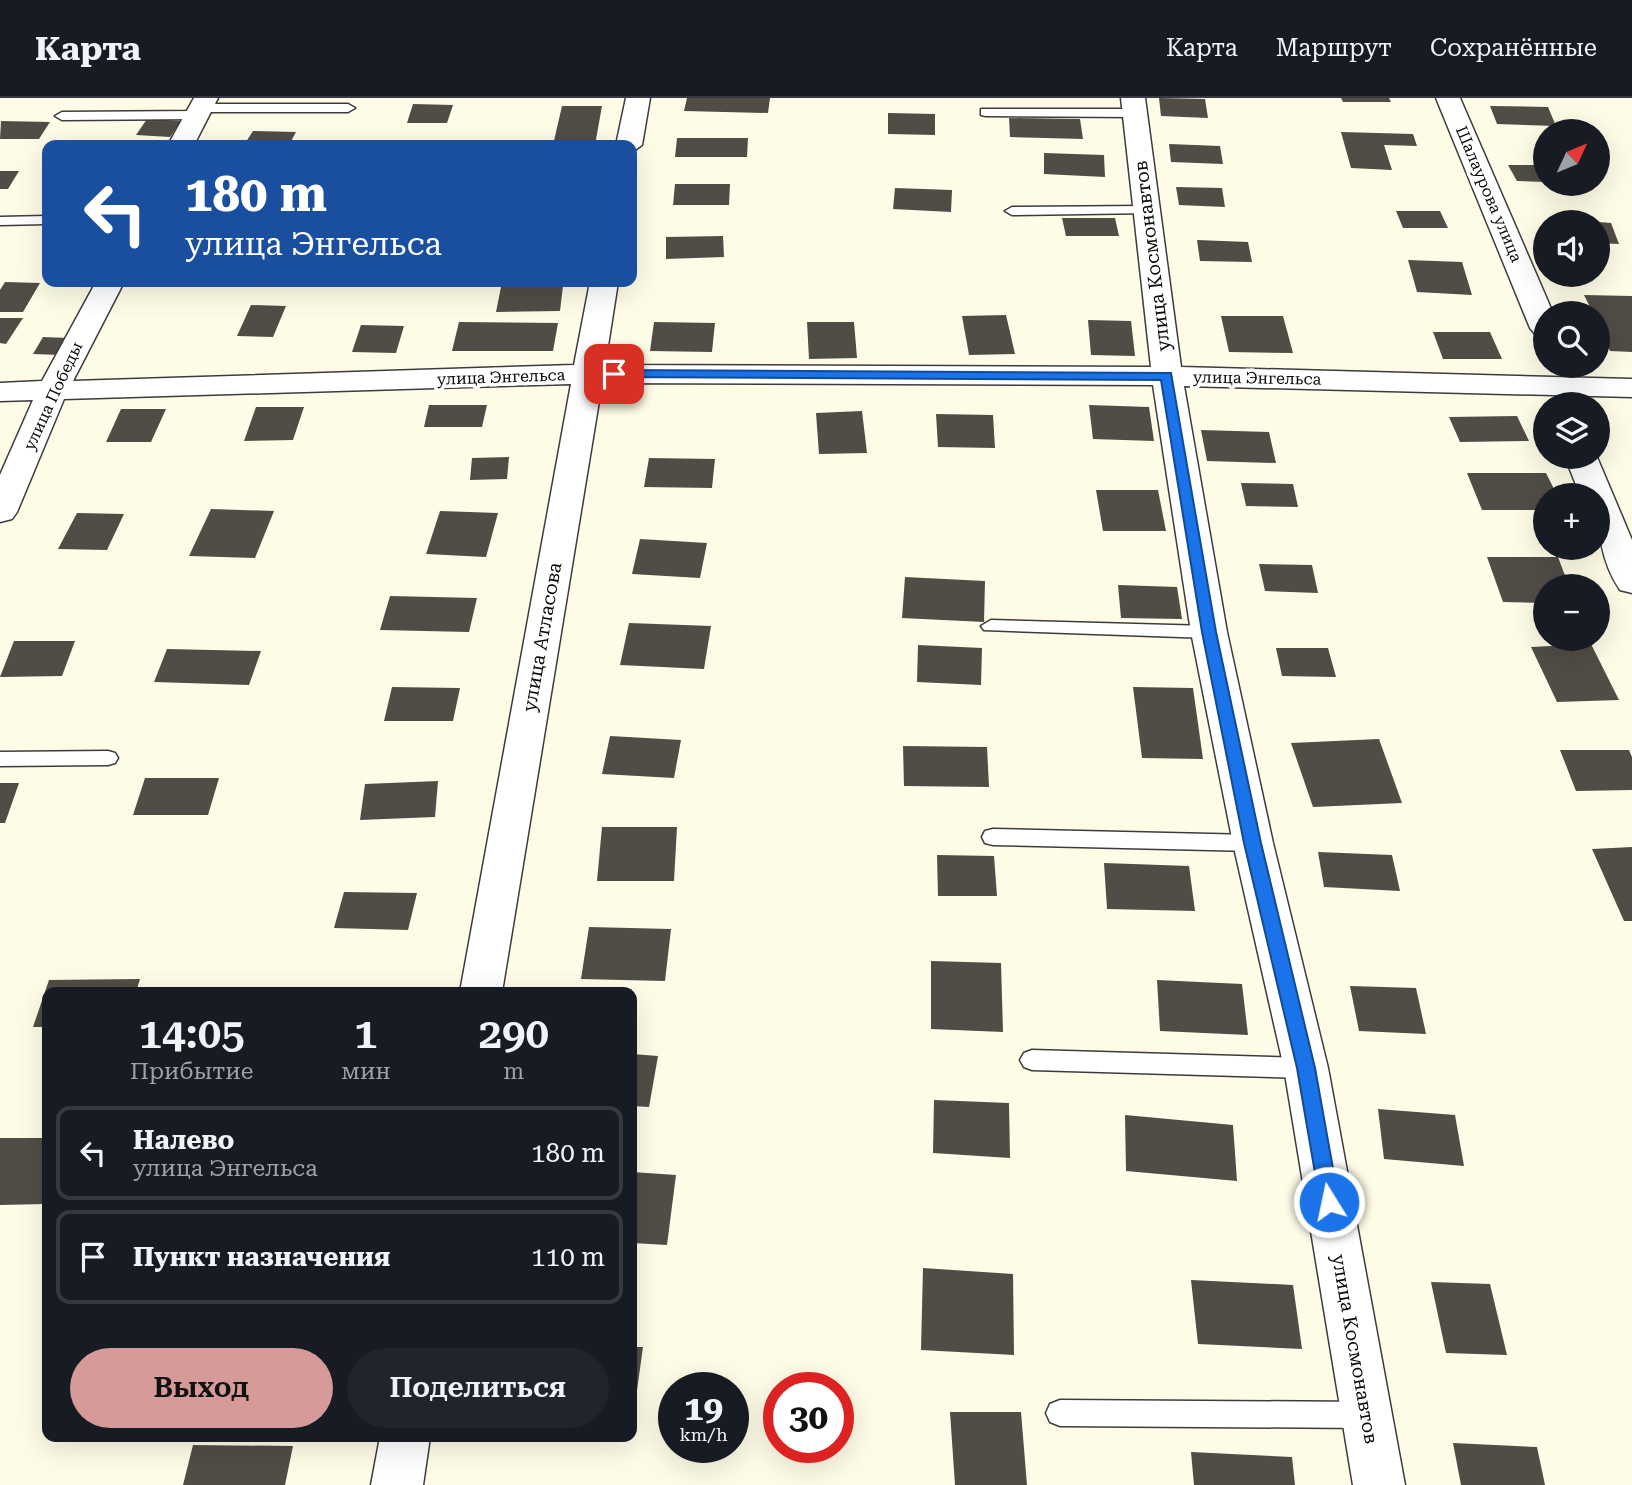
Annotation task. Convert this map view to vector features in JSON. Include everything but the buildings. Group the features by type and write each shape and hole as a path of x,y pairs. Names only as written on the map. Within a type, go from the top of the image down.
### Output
{"street":[{"path":"630,140 638,98"},
{"name":"Шалаурова улица","path":"1448,98 1534,301"},
{"name":"улица Космонавтов","path":"1134,106 1167,376 1209,632 1252,843 1306,1068 1379,1485"},
{"path":"184,140 201,107"},
{"name":"улица Победы","path":"0,512 52,392 107,287"},
{"name":"улица Атласова","path":"482,987 603,287"},
{"name":"улица Энгельса","path":"0,392 587,374 1167,376 1632,388"},
{"path":"1610,529 1632,582"},
{"path":"397,1485 404,1442"}],"lane":[{"path":"986,112 1134,106"},
{"path":"62,116 201,107 348,108"},
{"path":"1012,211 1146,210"},
{"path":"0,220 42,220"},
{"path":"992,626 1209,632"},
{"path":"0,759 108,758"},
{"path":"993,837 1252,843"},
{"path":"1032,1060 1306,1068"},
{"path":"1060,1413 1367,1415"}],"route":[{"path":"614,374 1167,376 1209,632 1252,843 1306,1068 1329,1202"}]}
